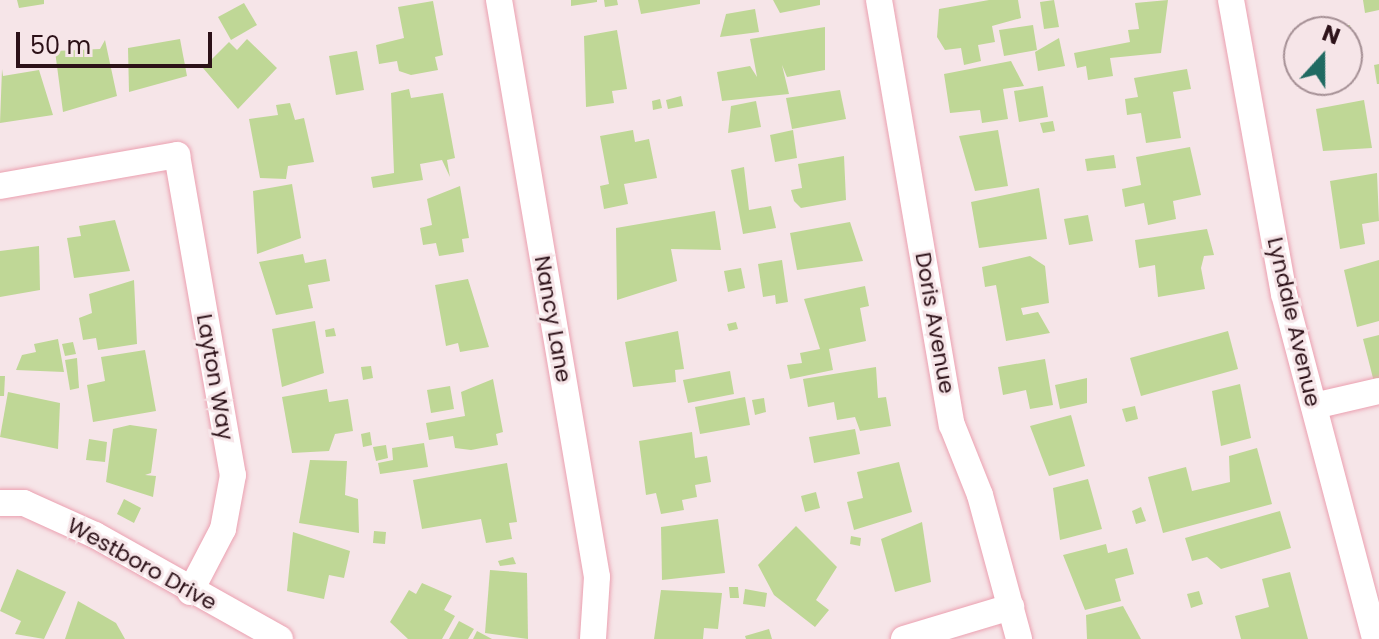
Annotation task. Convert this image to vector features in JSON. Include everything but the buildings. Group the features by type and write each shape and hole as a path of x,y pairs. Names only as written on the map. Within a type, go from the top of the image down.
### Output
{"street":[{"name":"Nancy Lane","path":"499,0 597,577 593,639"},
{"name":"Doris Avenue","path":"879,0 952,425 1019,639"},
{"name":"Lyndale Avenue","path":"1231,0 1284,294 1375,639"},
{"name":"Layton Way","path":"0,186 177,155 233,475 223,529 190,592"},
{"path":"1314,406 1379,391"},
{"name":"Westboro Drive","path":"0,503 24,503 95,535 190,592 280,639"},
{"path":"904,639 1011,607"}]}
